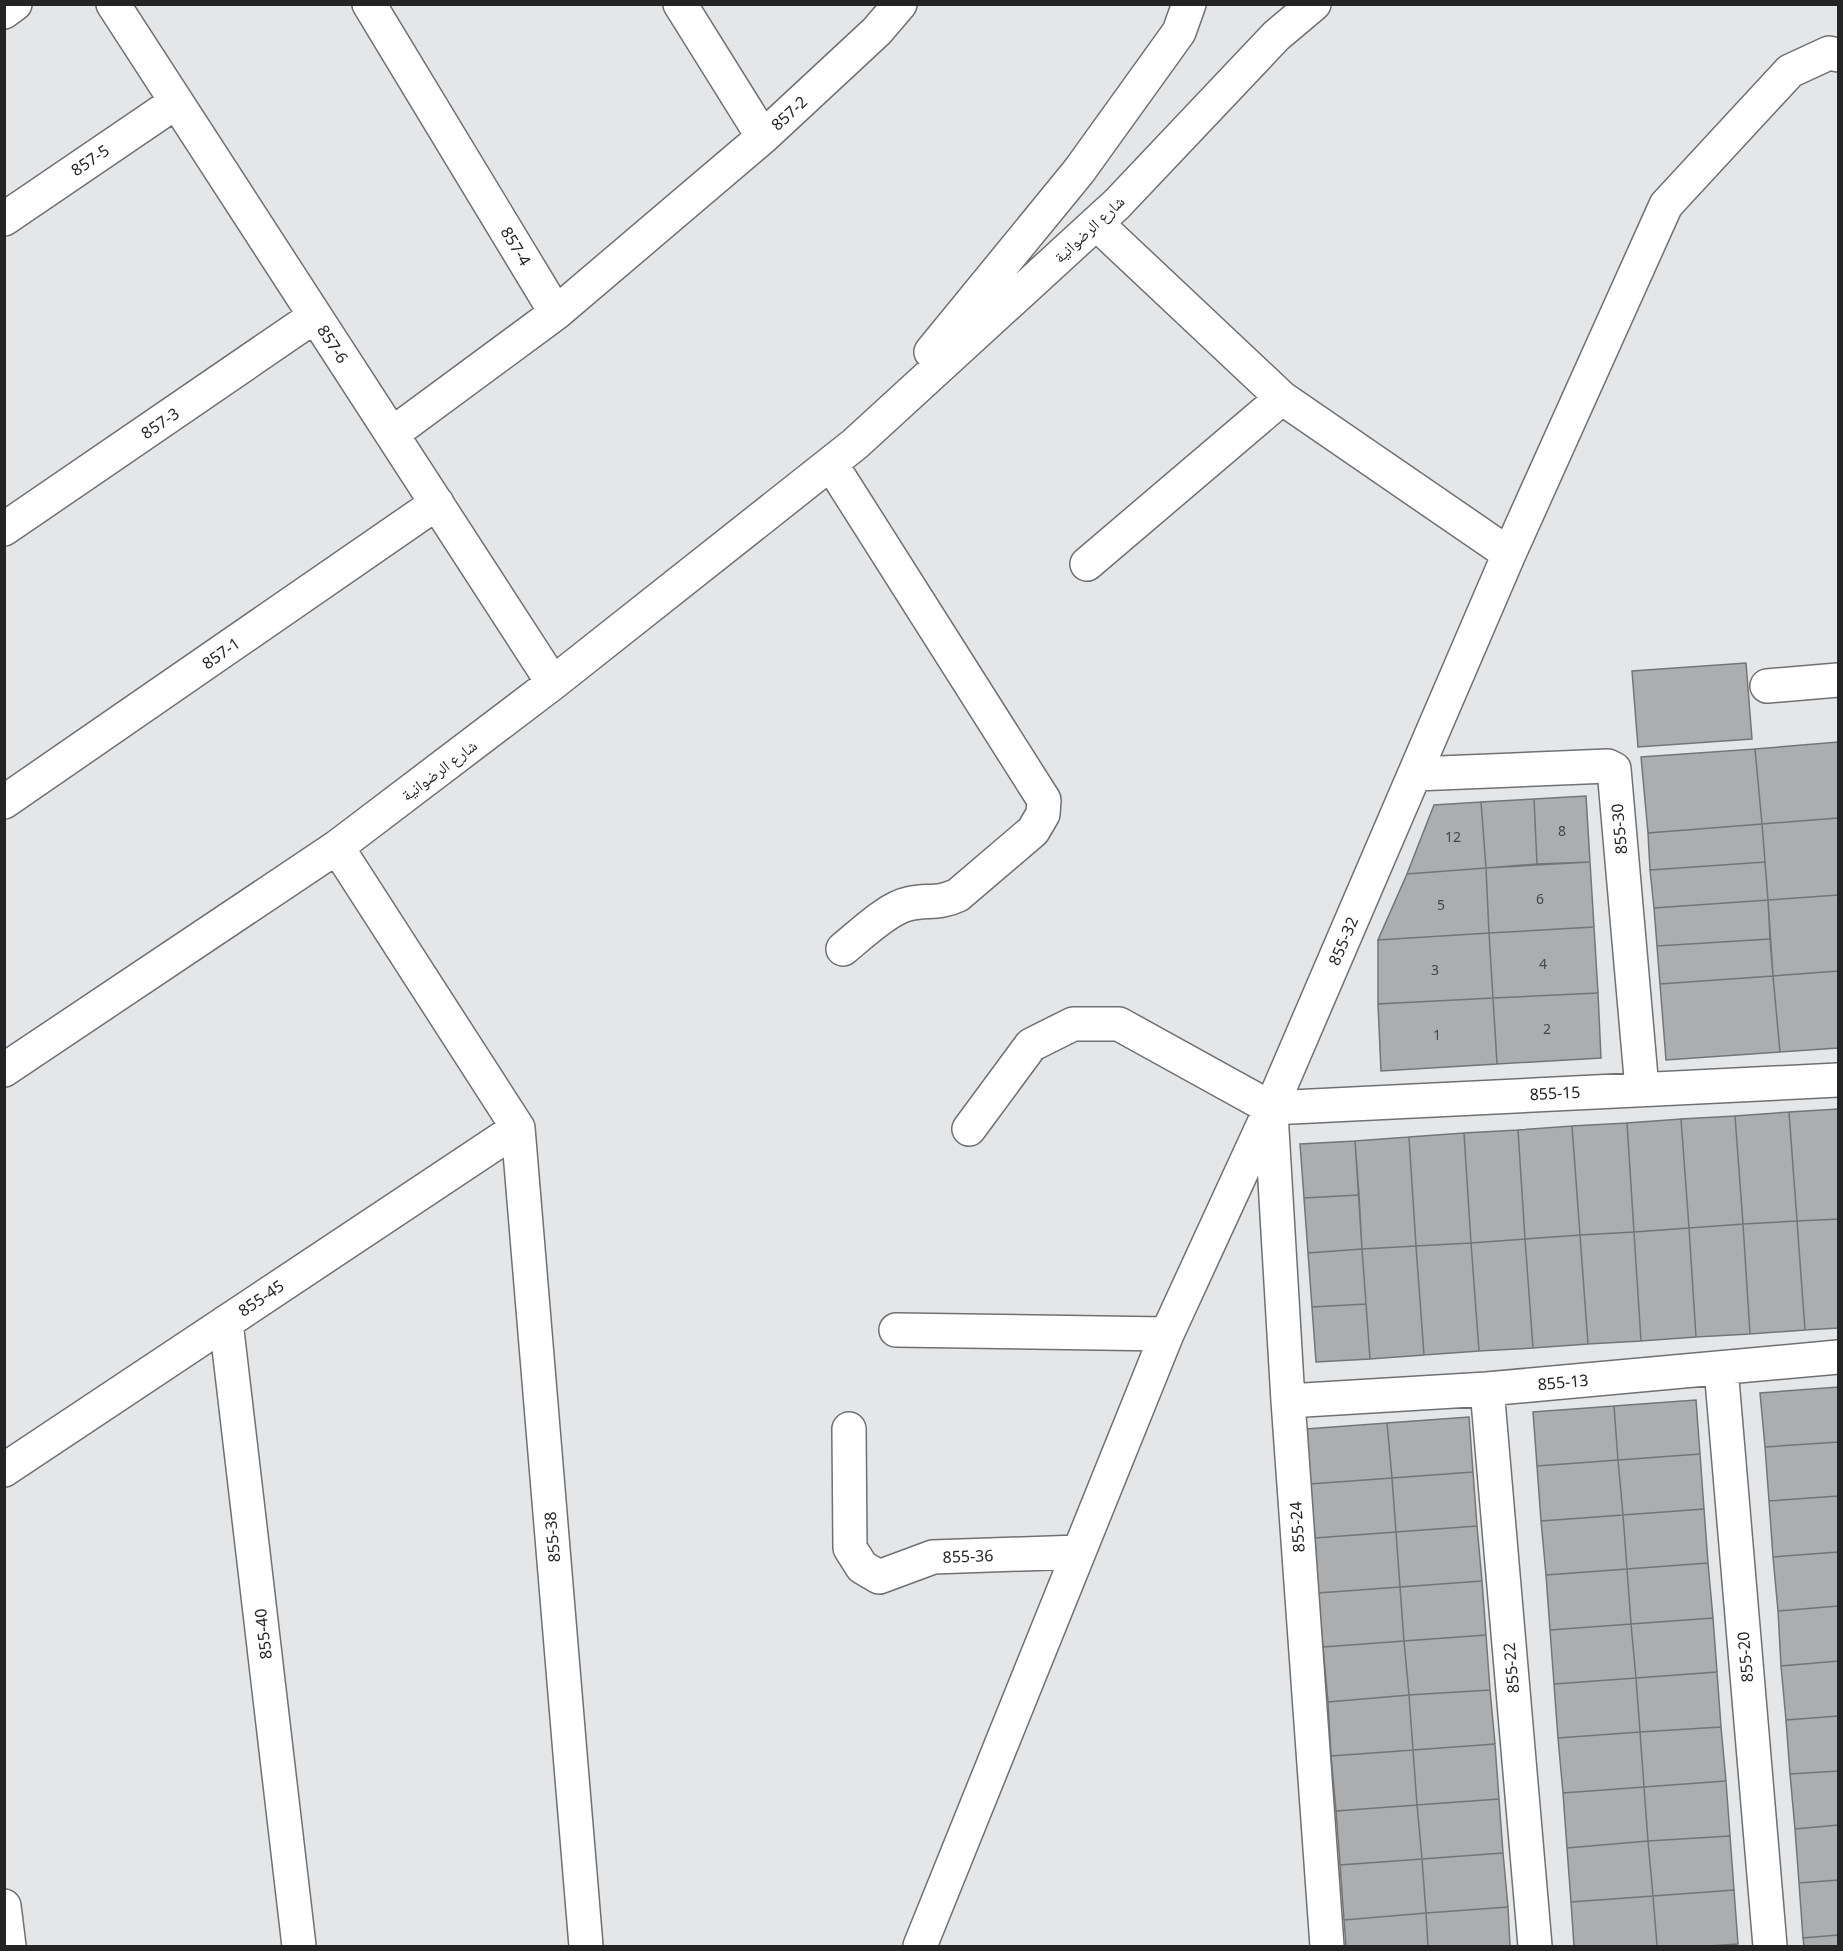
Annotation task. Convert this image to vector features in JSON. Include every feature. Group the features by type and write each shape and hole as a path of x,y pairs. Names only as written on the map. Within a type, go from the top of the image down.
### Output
{"street":[{"path":"4,12 15,4"},
{"name":"857-6","path":"113,4 553,683"},
{"name":"857-4","path":"369,4 556,313"},
{"name":"857-2","path":"680,4 763,137 878,31 900,4"},
{"name":"شارع الرضوانية","path":"843,454 1079,171 1179,32 1188,4"},
{"name":"شارع الرضوانية","path":"4,1070 337,847 553,683 843,454 1096,223 1276,36 1314,4"},
{"name":"855-32","path":"920,1947 1167,1334 1271,1108 1509,554 1666,205 1790,70 1829,53 1839,55"},
{"name":"857-5","path":"4,219 176,102"},
{"path":"392,434 556,313 763,137"},
{"path":"1096,223 1282,398 1509,554"},
{"name":"857-3","path":"4,529 315,316"},
{"path":"1087,564 1282,398"},
{"path":"843,454 1044,800 1043,814 1033,831 958,895 944,902 909,904 895,909 843,949"},
{"name":"857-1","path":"4,802 437,503"},
{"path":"1767,686 1839,680"},
{"name":"855-30","path":"1415,774 1608,765 1614,769 1641,1089"},
{"path":"337,847 518,1128"},
{"path":"969,1129 1031,1045 1073,1024 1119,1024 1271,1108"},
{"name":"855-15","path":"1271,1108 1839,1080"},
{"name":"855-24","path":"1271,1108 1288,1401 1328,1947"},
{"name":"855-45","path":"4,1470 518,1128"},
{"name":"855-38","path":"518,1128 586,1947"},
{"name":"855-40","path":"226,1322 299,1947"},
{"path":"896,1330 1167,1334"},
{"name":"855-13","path":"1288,1401 1487,1389 1839,1357"},
{"name":"855-20","path":"1721,1368 1770,1947"},
{"name":"855-22","path":"1487,1389 1535,1947"},
{"name":"855-36","path":"849,1429 850,1548 862,1567 879,1577 933,1557 1078,1552"},
{"path":"4,1906 9,1947"}],"building":[{"path":"1746,663 1752,739 1638,747 1632,671"},
{"path":"1838,742 1838,818 1762,824 1755,749"},
{"path":"1755,749 1762,824 1648,833 1641,757"},
{"path":"1586,796 1590,862 1537,864 1534,799"},
{"path":"1534,799 1537,864 1486,868 1481,802"},
{"path":"1481,802 1486,868 1407,874 1434,805"},
{"path":"1838,818 1838,895 1768,900 1762,824"},
{"path":"1762,824 1765,862 1650,870 1648,833"},
{"path":"1590,862 1594,927 1489,933 1486,868"},
{"path":"1765,862 1768,900 1654,908 1650,870"},
{"path":"1486,868 1489,933 1378,940 1407,874"},
{"path":"1838,895 1838,971 1773,976 1768,900"},
{"path":"1768,900 1770,939 1657,946 1654,908"},
{"path":"1594,927 1598,993 1493,998 1489,933"},
{"path":"1489,933 1493,998 1378,1004 1378,940"},
{"path":"1770,939 1773,976 1660,984 1657,946"},
{"path":"1838,971 1838,1048 1780,1052 1773,976"},
{"path":"1773,976 1780,1052 1666,1060 1660,984"},
{"path":"1598,993 1601,1058 1497,1064 1493,998"},
{"path":"1493,998 1497,1064 1381,1071 1378,1004"},
{"path":"1838,1109 1838,1219 1797,1221 1789,1112"},
{"path":"1789,1112 1797,1221 1743,1224 1735,1116"},
{"path":"1735,1116 1743,1224 1689,1228 1681,1119"},
{"path":"1681,1119 1689,1228 1634,1232 1627,1123"},
{"path":"1627,1123 1634,1232 1580,1235 1572,1126"},
{"path":"1572,1126 1580,1235 1525,1239 1518,1130"},
{"path":"1518,1130 1525,1239 1471,1243 1464,1133"},
{"path":"1464,1133 1471,1243 1416,1246 1409,1137"},
{"path":"1409,1137 1416,1246 1362,1249 1355,1141"},
{"path":"1355,1141 1359,1195 1304,1198 1300,1144"},
{"path":"1359,1195 1362,1249 1308,1253 1304,1198"},
{"path":"1838,1219 1838,1328 1805,1330 1797,1221"},
{"path":"1797,1221 1805,1330 1750,1334 1743,1224"},
{"path":"1743,1224 1750,1334 1696,1337 1689,1228"},
{"path":"1689,1228 1696,1337 1641,1341 1634,1232"},
{"path":"1634,1232 1641,1341 1588,1344 1580,1235"},
{"path":"1580,1235 1588,1344 1533,1348 1525,1239"},
{"path":"1525,1239 1533,1348 1479,1351 1471,1243"},
{"path":"1471,1243 1479,1351 1424,1355 1416,1246"},
{"path":"1416,1246 1424,1355 1370,1359 1362,1249"},
{"path":"1362,1249 1366,1304 1312,1307 1308,1253"},
{"path":"1366,1304 1370,1359 1316,1362 1312,1307"},
{"path":"1838,1387 1838,1442 1765,1447 1760,1393"},
{"path":"1696,1400 1700,1454 1618,1460 1614,1406"},
{"path":"1614,1406 1618,1460 1537,1466 1533,1412"},
{"path":"1469,1417 1473,1472 1392,1478 1387,1423"},
{"path":"1387,1423 1392,1478 1310,1484 1306,1429"},
{"path":"1838,1442 1838,1496 1769,1501 1765,1447"},
{"path":"1700,1454 1704,1509 1623,1515 1618,1460"},
{"path":"1618,1460 1623,1515 1541,1521 1537,1466"},
{"path":"1473,1472 1477,1526 1396,1532 1392,1478"},
{"path":"1392,1478 1396,1532 1315,1538 1310,1484"},
{"path":"1838,1496 1838,1552 1773,1557 1769,1501"},
{"path":"1704,1509 1708,1563 1627,1569 1623,1515"},
{"path":"1623,1515 1627,1569 1546,1575 1541,1521"},
{"path":"1477,1526 1482,1581 1400,1587 1396,1532"},
{"path":"1396,1532 1400,1587 1318,1593 1315,1538"},
{"path":"1838,1552 1838,1606 1778,1611 1773,1557"},
{"path":"1708,1563 1713,1618 1631,1624 1627,1569"},
{"path":"1627,1569 1631,1624 1550,1630 1546,1575"},
{"path":"1482,1581 1486,1635 1404,1641 1400,1587"},
{"path":"1400,1587 1404,1641 1323,1647 1318,1593"},
{"path":"1838,1606 1838,1661 1781,1666 1778,1611"},
{"path":"1713,1618 1717,1672 1636,1678 1631,1624"},
{"path":"1631,1624 1636,1678 1554,1684 1550,1630"},
{"path":"1486,1635 1490,1690 1409,1695 1404,1641"},
{"path":"1404,1641 1409,1695 1328,1702 1323,1647"},
{"path":"1838,1661 1838,1716 1786,1720 1781,1666"},
{"path":"1717,1672 1721,1727 1640,1732 1636,1678"},
{"path":"1636,1678 1640,1732 1558,1738 1554,1684"},
{"path":"1490,1690 1495,1744 1413,1750 1409,1695"},
{"path":"1409,1695 1413,1750 1331,1756 1328,1702"},
{"path":"1838,1716 1838,1771 1790,1774 1786,1720"},
{"path":"1721,1727 1726,1781 1644,1787 1640,1732"},
{"path":"1640,1732 1644,1787 1563,1793 1558,1738"},
{"path":"1495,1744 1499,1799 1417,1805 1413,1750"},
{"path":"1413,1750 1417,1805 1336,1811 1331,1756"},
{"path":"1838,1771 1838,1825 1795,1829 1790,1774"},
{"path":"1726,1781 1730,1836 1648,1841 1644,1787"},
{"path":"1644,1787 1648,1841 1567,1848 1563,1793"},
{"path":"1499,1799 1503,1853 1422,1859 1417,1805"},
{"path":"1417,1805 1422,1859 1340,1865 1336,1811"},
{"path":"1838,1825 1838,1880 1799,1883 1795,1829"},
{"path":"1730,1836 1734,1890 1653,1896 1648,1841"},
{"path":"1648,1841 1653,1896 1571,1902 1567,1848"},
{"path":"1503,1853 1508,1907 1426,1913 1422,1859"},
{"path":"1422,1859 1426,1913 1344,1920 1340,1865"},
{"path":"1838,1880 1838,1935 1803,1938 1799,1883"},
{"path":"1734,1890 1738,1944 1657,1946 1653,1896"},
{"path":"1653,1896 1657,1946 1574,1946 1571,1902"},
{"path":"1508,1907 1510,1946 1428,1946 1426,1913"},
{"path":"1426,1913 1428,1946 1346,1946 1344,1920"},
{"path":"1838,1935 1838,1946 1804,1946 1803,1938"}]}
